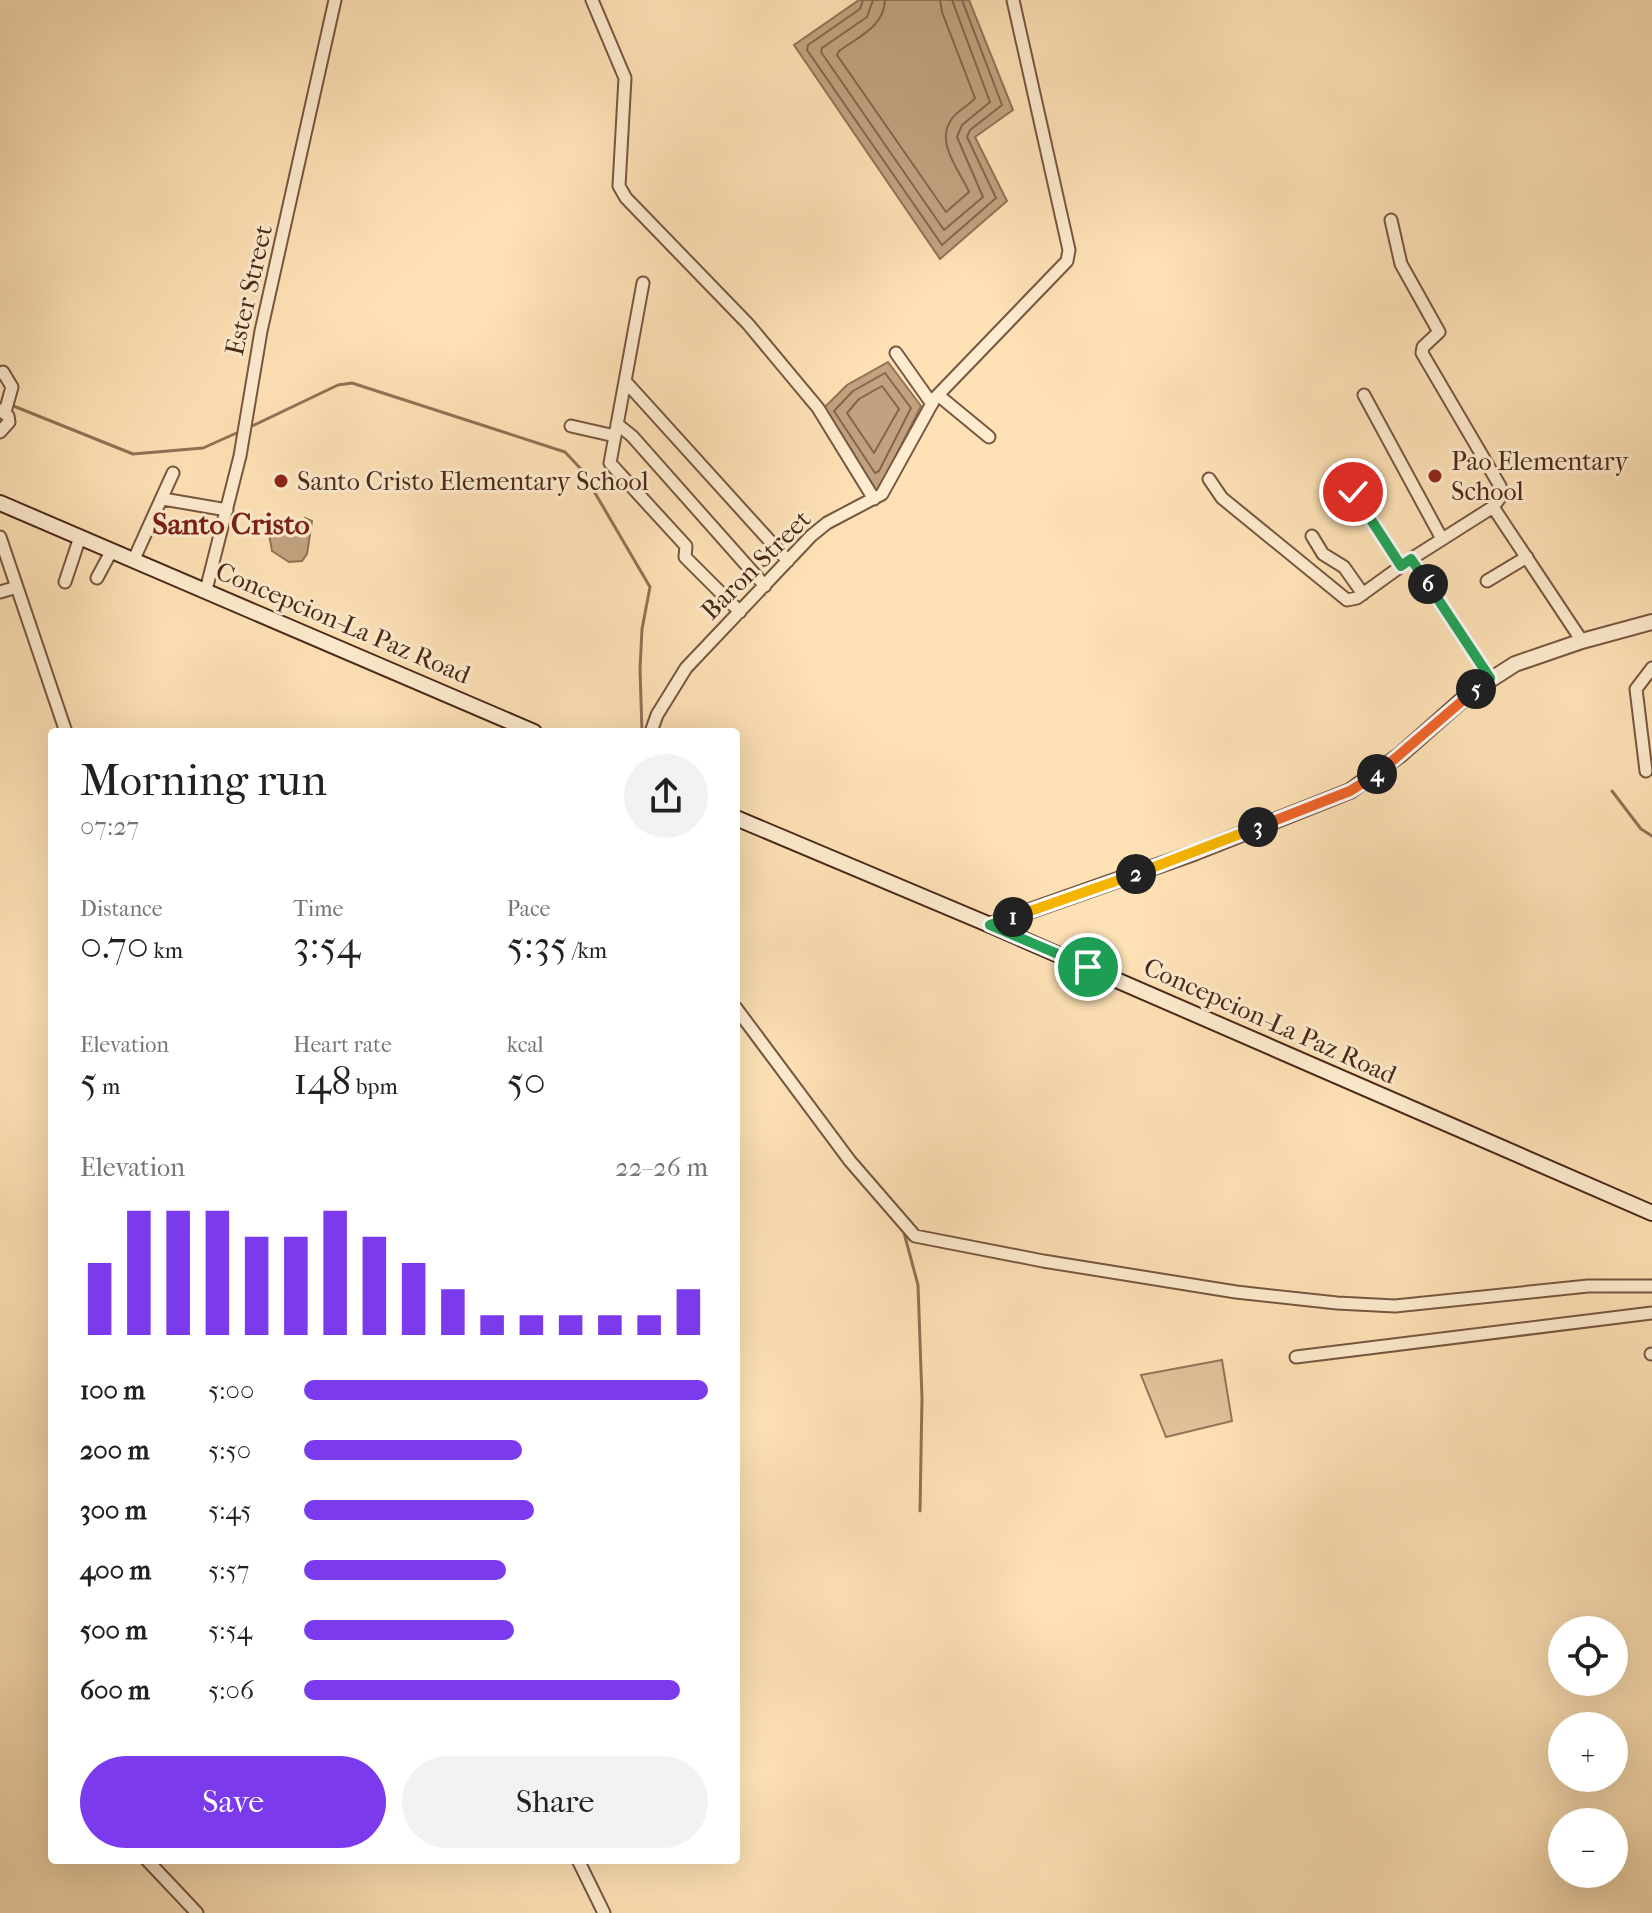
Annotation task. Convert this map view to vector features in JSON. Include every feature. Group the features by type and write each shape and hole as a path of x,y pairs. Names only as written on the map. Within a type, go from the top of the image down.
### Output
{"main road":[{"name":"Concepcion-La Paz Road","path":"0,503 525,728"},
{"path":"990,925 1194,853 1350,791 1400,755 1490,678 1515,664 1652,622"},
{"name":"Concepcion-La Paz Road","path":"740,820 1652,1213"}],"street":[{"name":"Ester Street","path":"206,590 227,510 335,0"},
{"path":"592,0 625,78 619,186 626,198 748,324 808,396 874,499"},
{"name":"Baron Street","path":"652,728 686,668 821,527 874,499 891,483 935,400 1069,256 1013,0"},
{"path":"1209,479 1222,498 1341,597 1353,600 1493,507 1502,495 1500,486 1422,353 1423,347 1439,332 1401,264 1391,220"},
{"path":"643,283 610,463 686,546 685,557 740,612"},
{"path":"896,353 935,400 989,437"},
{"path":"0,432 9,422 6,408 12,387 3,372"},
{"path":"625,381 788,561"},
{"path":"1364,395 1442,539"},
{"path":"571,426 616,430 632,436 765,586"},
{"path":"134,559 173,473"},
{"path":"1360,477 1351,488 1490,678"},
{"path":"163,499 227,510"},
{"path":"1493,507 1582,641"},
{"path":"1312,536 1323,554 1344,567 1363,594"},
{"path":"0,537 65,728"},
{"path":"65,582 80,537"},
{"path":"97,578 112,550"},
{"path":"1487,581 1527,557"},
{"path":"0,592 17,587"},
{"path":"1647,763 1636,689 1652,668"},
{"path":"740,1013 850,1161 915,1236 1058,1264 1236,1292 1337,1303 1395,1306 1588,1286 1652,1286"},
{"path":"1296,1357 1652,1313"},
{"path":"151,1864 197,1913"},
{"path":"580,1864 604,1913"}],"shaded area":[{"path":"1222,1360 1232,1421 1166,1437 1141,1375"}],"water":[{"path":"859,0 969,0 1013,110 975,137 1007,201 940,259 794,45"},
{"path":"888,362 921,406 877,493 822,410 847,385"},
{"path":"305,518 312,521 307,554 302,561 289,562 272,551 269,534 281,526 297,526"}],"waterway":[{"path":"248,428 338,385 352,383 565,452 581,469 650,587 642,629 642,728"},
{"path":"11,405 133,454 203,448 241,431"},
{"path":"1612,791 1641,829 1652,836"},
{"path":"903,1229 918,1285 922,1398 920,1511"}],"place":[{"name":"Pao Elementary School","path":"1435,476"},
{"name":"Santo Cristo Elementary School","path":"281,481"}],"district":[{"name":"Santo Cristo","path":"231,524"}],"route":[{"path":"1088,967 990,925 1194,853 1350,791 1400,755 1490,678 1411,559 1401,566 1353,492"}]}
